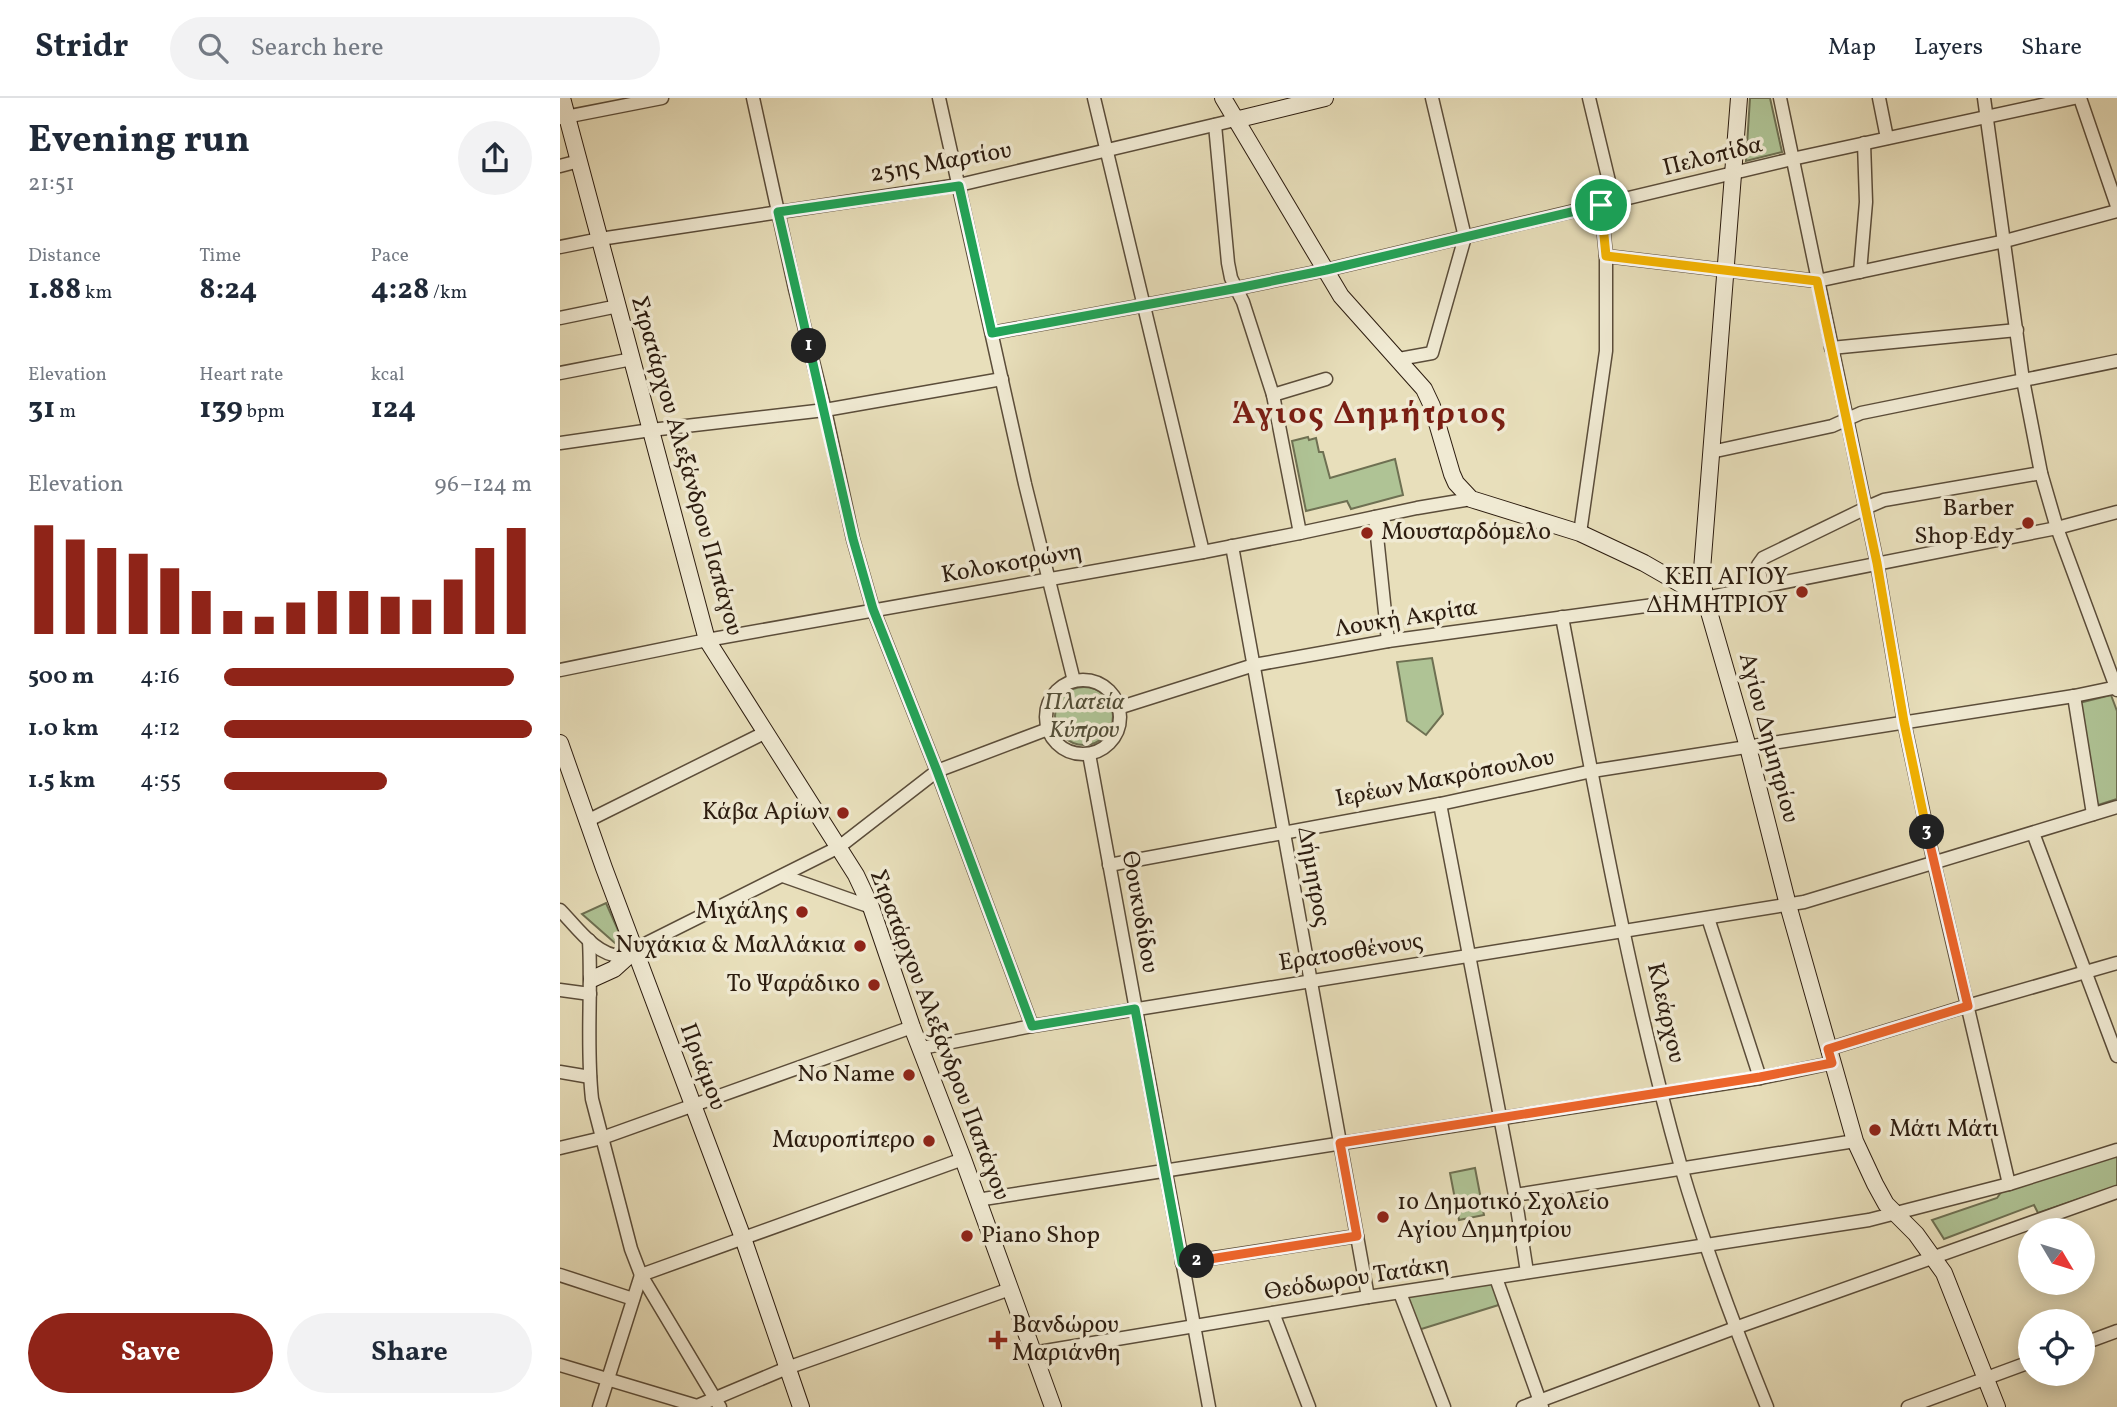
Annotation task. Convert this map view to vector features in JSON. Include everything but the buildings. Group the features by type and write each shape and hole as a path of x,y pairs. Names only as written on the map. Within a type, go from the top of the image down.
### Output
{"street":[{"name":"Στρατάρχου Αλεξάνδρου Παπάγου","path":"562,98 564,117 579,161 707,640 839,847 872,907 912,1027 1053,1407"},
{"path":"564,117 662,98"},
{"path":"753,98 853,539 873,609 1032,1026"},
{"path":"939,98 1048,579 1074,681"},
{"path":"1094,98 1203,552"},
{"path":"1223,98 1340,296 1424,389 1432,406 1452,474 1456,483 1471,499 1580,533 1644,563 1705,597"},
{"name":"25ης Μαρτίου","path":"560,247 959,186 1325,98"},
{"path":"1399,359 1432,354 1465,237 1432,98"},
{"path":"1580,533 1606,351 1608,204 1589,98"},
{"name":"Αγίου Δημητρίου","path":"1739,98 1702,570 1705,597 1855,1141 1874,1184 1886,1203 1916,1234 1944,1273 1997,1407"},
{"path":"1780,98 1877,563 1904,722 2009,1184"},
{"path":"1879,98 1887,138"},
{"path":"1984,98 2024,380 2041,473 2057,528 2117,688"},
{"name":"Πελοπίδα","path":"992,333 1326,270 1792,159 2074,98"},
{"path":"1606,256 1817,281 2005,241 2117,209 2080,98"},
{"path":"1215,125 1231,278 1238,288 1273,395 1300,533"},
{"path":"1860,272 1866,202 1864,143"},
{"path":"2101,156 2117,160"},
{"path":"560,166 579,161"},
{"path":"560,318 618,306"},
{"path":"1831,348 2017,330"},
{"path":"560,373 632,359"},
{"path":"1711,452 1832,426 1861,413 2117,361"},
{"path":"560,443 825,410 1002,379"},
{"path":"1273,395 1326,379"},
{"path":"1762,585 1758,565 1763,558 1884,500 2041,473"},
{"name":"Κολοκοτρώνη","path":"560,670 873,609 1203,552 1471,499"},
{"name":"Λουκή Ακρίτα","path":"1118,708 1254,665 1388,641 1705,597 2057,528 2117,512"},
{"path":"1375,517 1388,641"},
{"name":"Δήμητρος","path":"1232,546 1368,1297"},
{"name":"Κλεάρχου","path":"1562,617 1625,931 1661,1093 1706,1245 1735,1328 1768,1407"},
{"path":"1074,681 1090,681 1102,686 1114,697 1118,708 1119,724 1113,738 1105,747 1088,754 1073,753 1065,749 1054,741 1048,729 1046,714 1051,699 1060,688 1074,681"},
{"name":"Ιερέων Μακρόπουλου","path":"1109,865 1440,804 1592,771 2117,688"},
{"path":"2074,696 2093,814"},
{"path":"560,910 603,951 621,956 839,847 937,771 1048,729"},
{"path":"587,821 764,733"},
{"name":"Πριάμου","path":"560,743 743,1238 801,1407"},
{"name":"Θουκυδίδου","path":"1088,754 1209,1407"},
{"path":"1440,804 1515,1195 1527,1272"},
{"name":"Ερατοσθένους","path":"922,1048 1032,1026 1804,902 2117,807"},
{"path":"2033,833 2117,1056"},
{"path":"783,876 872,907"},
{"path":"1708,918 1760,1077"},
{"path":"589,940 592,1098 631,1249 641,1275 717,1402"},
{"path":"560,990 591,986 635,950"},
{"path":"977,1200 1760,1077 1830,1056 1968,1006 2117,963"},
{"path":"560,1148 602,1138 912,1027"},
{"path":"560,1072 590,1077"},
{"path":"1515,1195 1855,1141"},
{"name":"Θεόδωρου Τατάκη","path":"1033,1353 1368,1297 1869,1220 2009,1184 2117,1150"},
{"path":"641,1275 963,1159"},
{"path":"1523,1407 1541,1404 1735,1328 2116,1196"},
{"path":"1182,1263 1357,1236"},
{"path":"560,1275 633,1299"},
{"path":"599,1407 641,1275"},
{"path":"1496,1278 1541,1404"},
{"path":"560,1365 697,1406 717,1402 787,1368 1010,1289"},
{"path":"1400,1293 1444,1407"},
{"path":"1273,1313 1309,1407"},
{"path":"2095,1339 2117,1331"},
{"path":"1908,1407 2018,1367"}],"green space":[{"path":"1750,98 1770,98 1782,152 1746,161"},
{"path":"1308,437 1309,440 1316,438 1330,478 1395,459 1403,495 1351,509 1347,501 1306,511 1292,441"},
{"path":"1432,658 1443,714 1426,735 1407,721 1397,662"},
{"name":"Πλατεία Κύπρου","path":"1078,687 1090,687 1105,695 1113,710 1113,722 1105,737 1090,745 1078,745 1063,737 1055,722 1055,710 1063,695"},
{"path":"2111,695 2117,711 2117,799 2095,806 2079,703"},
{"path":"606,903 622,939 621,943 616,944 582,914"},
{"path":"2117,1154 2117,1186 2038,1213 2034,1205 1944,1239 1932,1220 1997,1198 2002,1191"},
{"path":"1475,1168 1484,1215 1459,1220 1450,1173"},
{"path":"1496,1278 1505,1303 1415,1331 1400,1293"}],"place":[{"name":"Barber Shop Edy","path":"2028,523"},
{"name":"Μουσταρδόμελο","path":"1367,533"},
{"name":"ΚΕΠ ΑΓΙΟΥ ΔΗΜΗΤΡΙΟΥ","path":"1802,592"},
{"name":"Κάβα Αρίων","path":"843,813"},
{"name":"Μιχάλης","path":"802,912"},
{"name":"Νυχάκια & Μαλλάκια","path":"860,946"},
{"name":"Το Ψαράδικο","path":"874,985"},
{"name":"No Name","path":"909,1075"},
{"name":"Μάτι Μάτι","path":"1875,1130"},
{"name":"Μαυροπίπερο","path":"929,1141"},
{"name":"1ο Δημοτικό Σχολείο Αγίου Δημητρίου","path":"1383,1217"},
{"name":"Piano Shop","path":"967,1236"},
{"name":"Βανδώρου Μαριάνθη","path":"998,1340"}],"district":[{"name":"Άγιος Δημήτριος","path":"1370,415"}],"route":[{"path":"959,186 992,333 1326,270 1601,205 1606,256 1817,281 1877,563 1904,722 1968,1006 1828,1049 1832,1063 1760,1077 1340,1143 1357,1236 1182,1263 1135,1009 1032,1026 873,609 853,539 778,212 959,186"}]}
